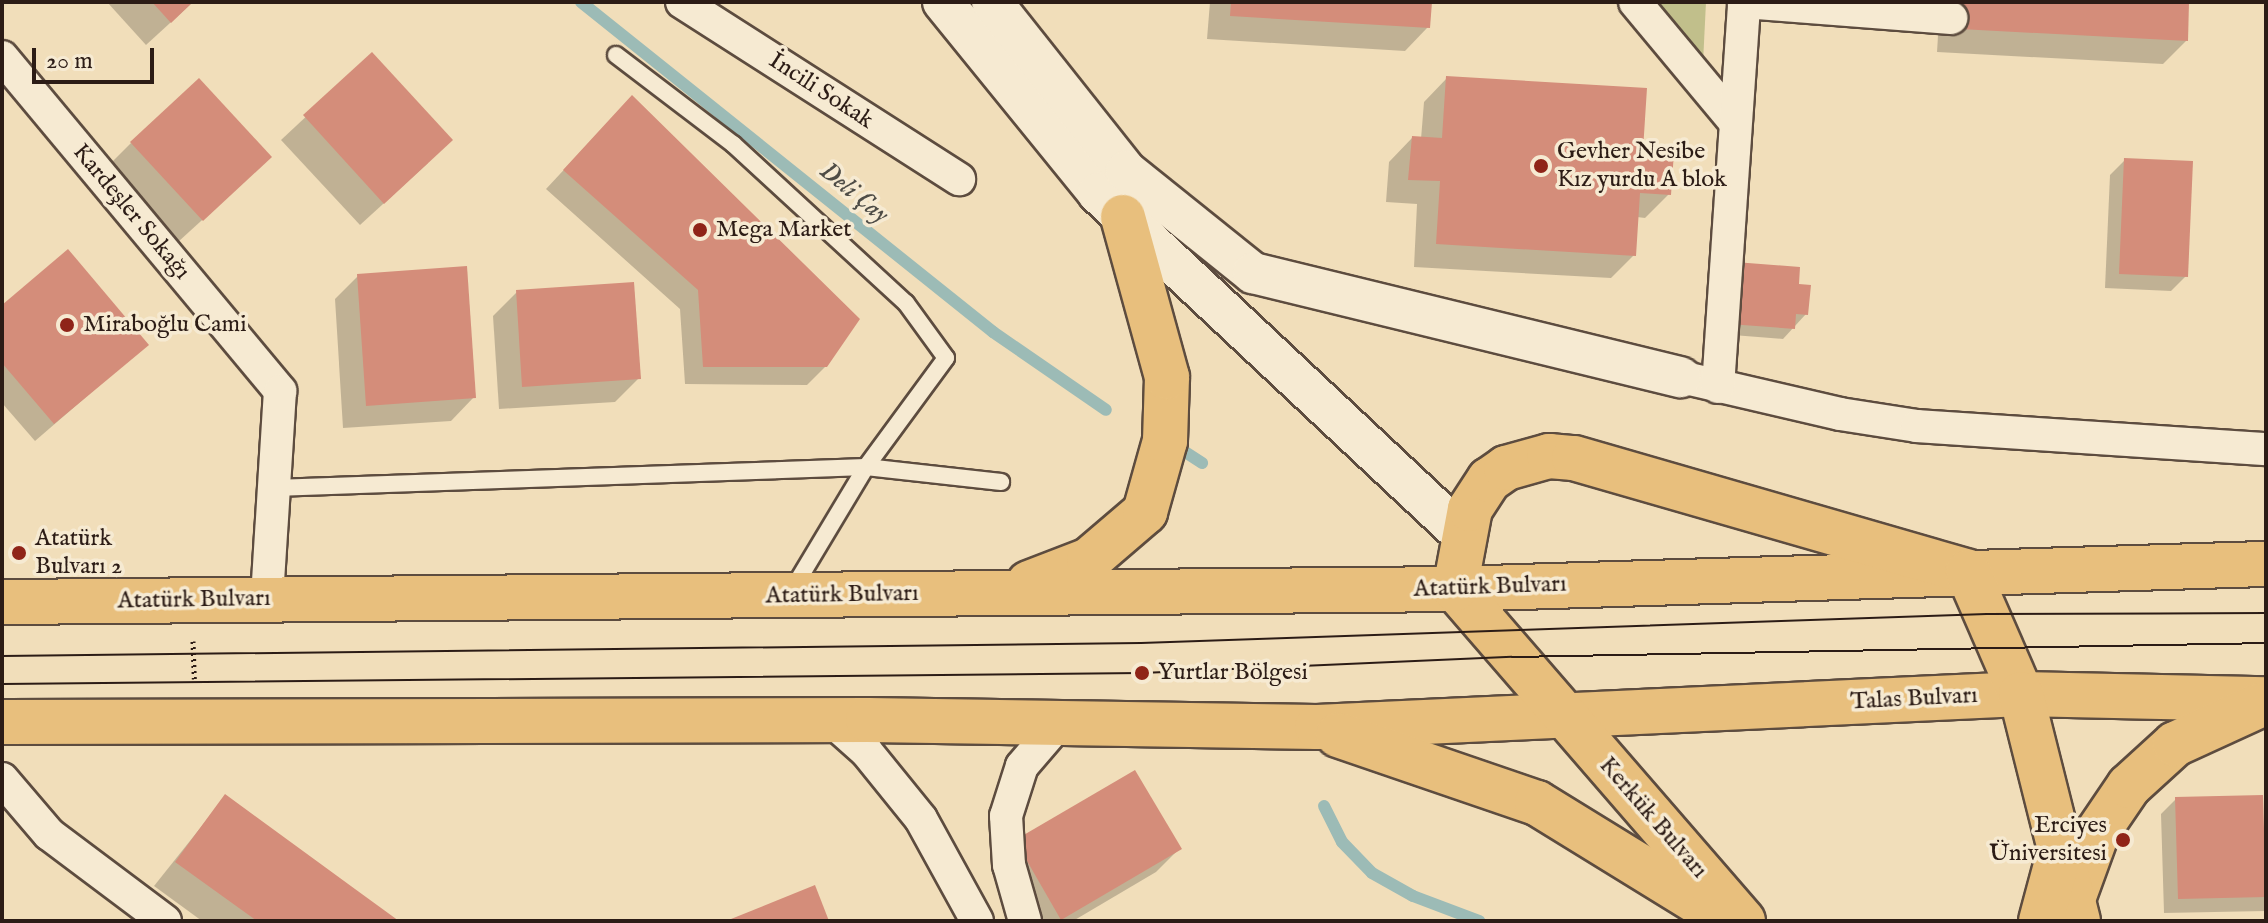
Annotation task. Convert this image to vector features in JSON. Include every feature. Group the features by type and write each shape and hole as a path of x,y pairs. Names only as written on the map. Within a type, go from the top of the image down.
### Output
{"main road":[{"path":"1001,594 1089,560 1145,512 1165,441 1167,377 1123,217"},
{"path":"1455,589 1465,537 1478,494 1497,474 1526,460 1574,458 1968,572 2266,564"},
{"path":"1968,572 2021,694 2060,850 2064,914"},
{"name":"Atatürk Bulvarı","path":"2,602 1455,589 1968,572"},
{"name":"Kerkük Bulvarı","path":"1455,589 1743,921"},
{"name":"Talas Bulvarı","path":"1562,716 2021,694 2266,701"},
{"path":"2064,914 2097,833 2143,771 2208,725 2266,701"},
{"path":"2,722 831,720 1317,727 1562,716"},
{"path":"1317,727 1537,803 1729,921"}],"street":[{"name":"İncili Sokak","path":"682,2 959,179"},
{"path":"943,2 1123,217 1465,537"},
{"path":"992,2 1126,171 1253,273 1699,382 1917,426 2266,449"},
{"path":"1635,2 1735,122"},
{"path":"1699,382 1735,122 1744,2 1951,18"},
{"name":"Kardeşler Sokağı","path":"2,57 280,391 267,600"},
{"path":"831,720 866,751 921,819 977,921"},
{"path":"1025,921 1009,865 1006,816 1022,766 1059,723"},
{"path":"2,779 49,834 165,921"}],"lane":[{"path":"616,55 733,144 814,218 906,303 946,358 866,467 789,596"},
{"path":"274,488 866,467 1001,482"}],"path":[{"path":"192,600 195,722"}],"shaded area":[{"path":"1650,2 1706,2 1703,63"}],"building":[{"path":"152,2 193,2 171,23"},
{"path":"1231,2 1432,2 1430,28 1230,16"},
{"path":"1961,2 2189,2 2188,41 1960,29"},
{"path":"372,52 453,140 384,204 303,115"},
{"name":"Gevher Nesibe Kız yurdu A blok","path":"1446,76 1647,88 1643,150 1674,152 1671,195 1640,193 1636,256 1436,244 1440,181 1408,180 1412,136 1442,138"},
{"path":"199,78 272,157 203,221 130,142"},
{"name":"Mega Market","path":"632,95 860,319 827,367 703,367 698,290 563,170"},
{"path":"2124,158 2193,161 2188,277 2119,274"},
{"name":"Miraboğlu Cami","path":"68,249 149,345 54,424 2,363 2,305"},
{"path":"1735,262 1800,267 1799,284 1811,285 1808,315 1796,314 1795,329 1729,324"},
{"path":"467,266 476,398 366,406 357,274"},
{"path":"634,282 641,379 522,387 516,290"},
{"path":"1135,770 1182,849 1061,920 1015,840"},
{"path":"225,794 399,921 257,921 175,862"},
{"path":"2263,795 2266,897 2178,899 2175,797"},
{"path":"815,885 829,921 726,921"}],"waterway":[{"name":"Deli Çay","path":"581,2 993,332 1106,410"},
{"name":"Deli Çay","path":"1182,450 1202,463"},
{"path":"1324,806 1342,842 1372,873 1413,896 1479,921"}],"tram line":[{"path":"2,656 1141,643 1987,614 2266,613"},
{"path":"2,684 1142,673 1512,657 2266,643"}],"place":[{"name":"Gevher Nesibe Kız yurdu A blok","path":"1541,166"},
{"name":"Mega Market","path":"700,230"},
{"name":"Miraboğlu Cami","path":"67,325"},
{"name":"Atatürk Bulvarı 2","path":"19,553"},
{"name":"Yurtlar Bölgesi","path":"1142,673"},
{"name":"Erciyes Üniversitesi","path":"2123,840"}]}
